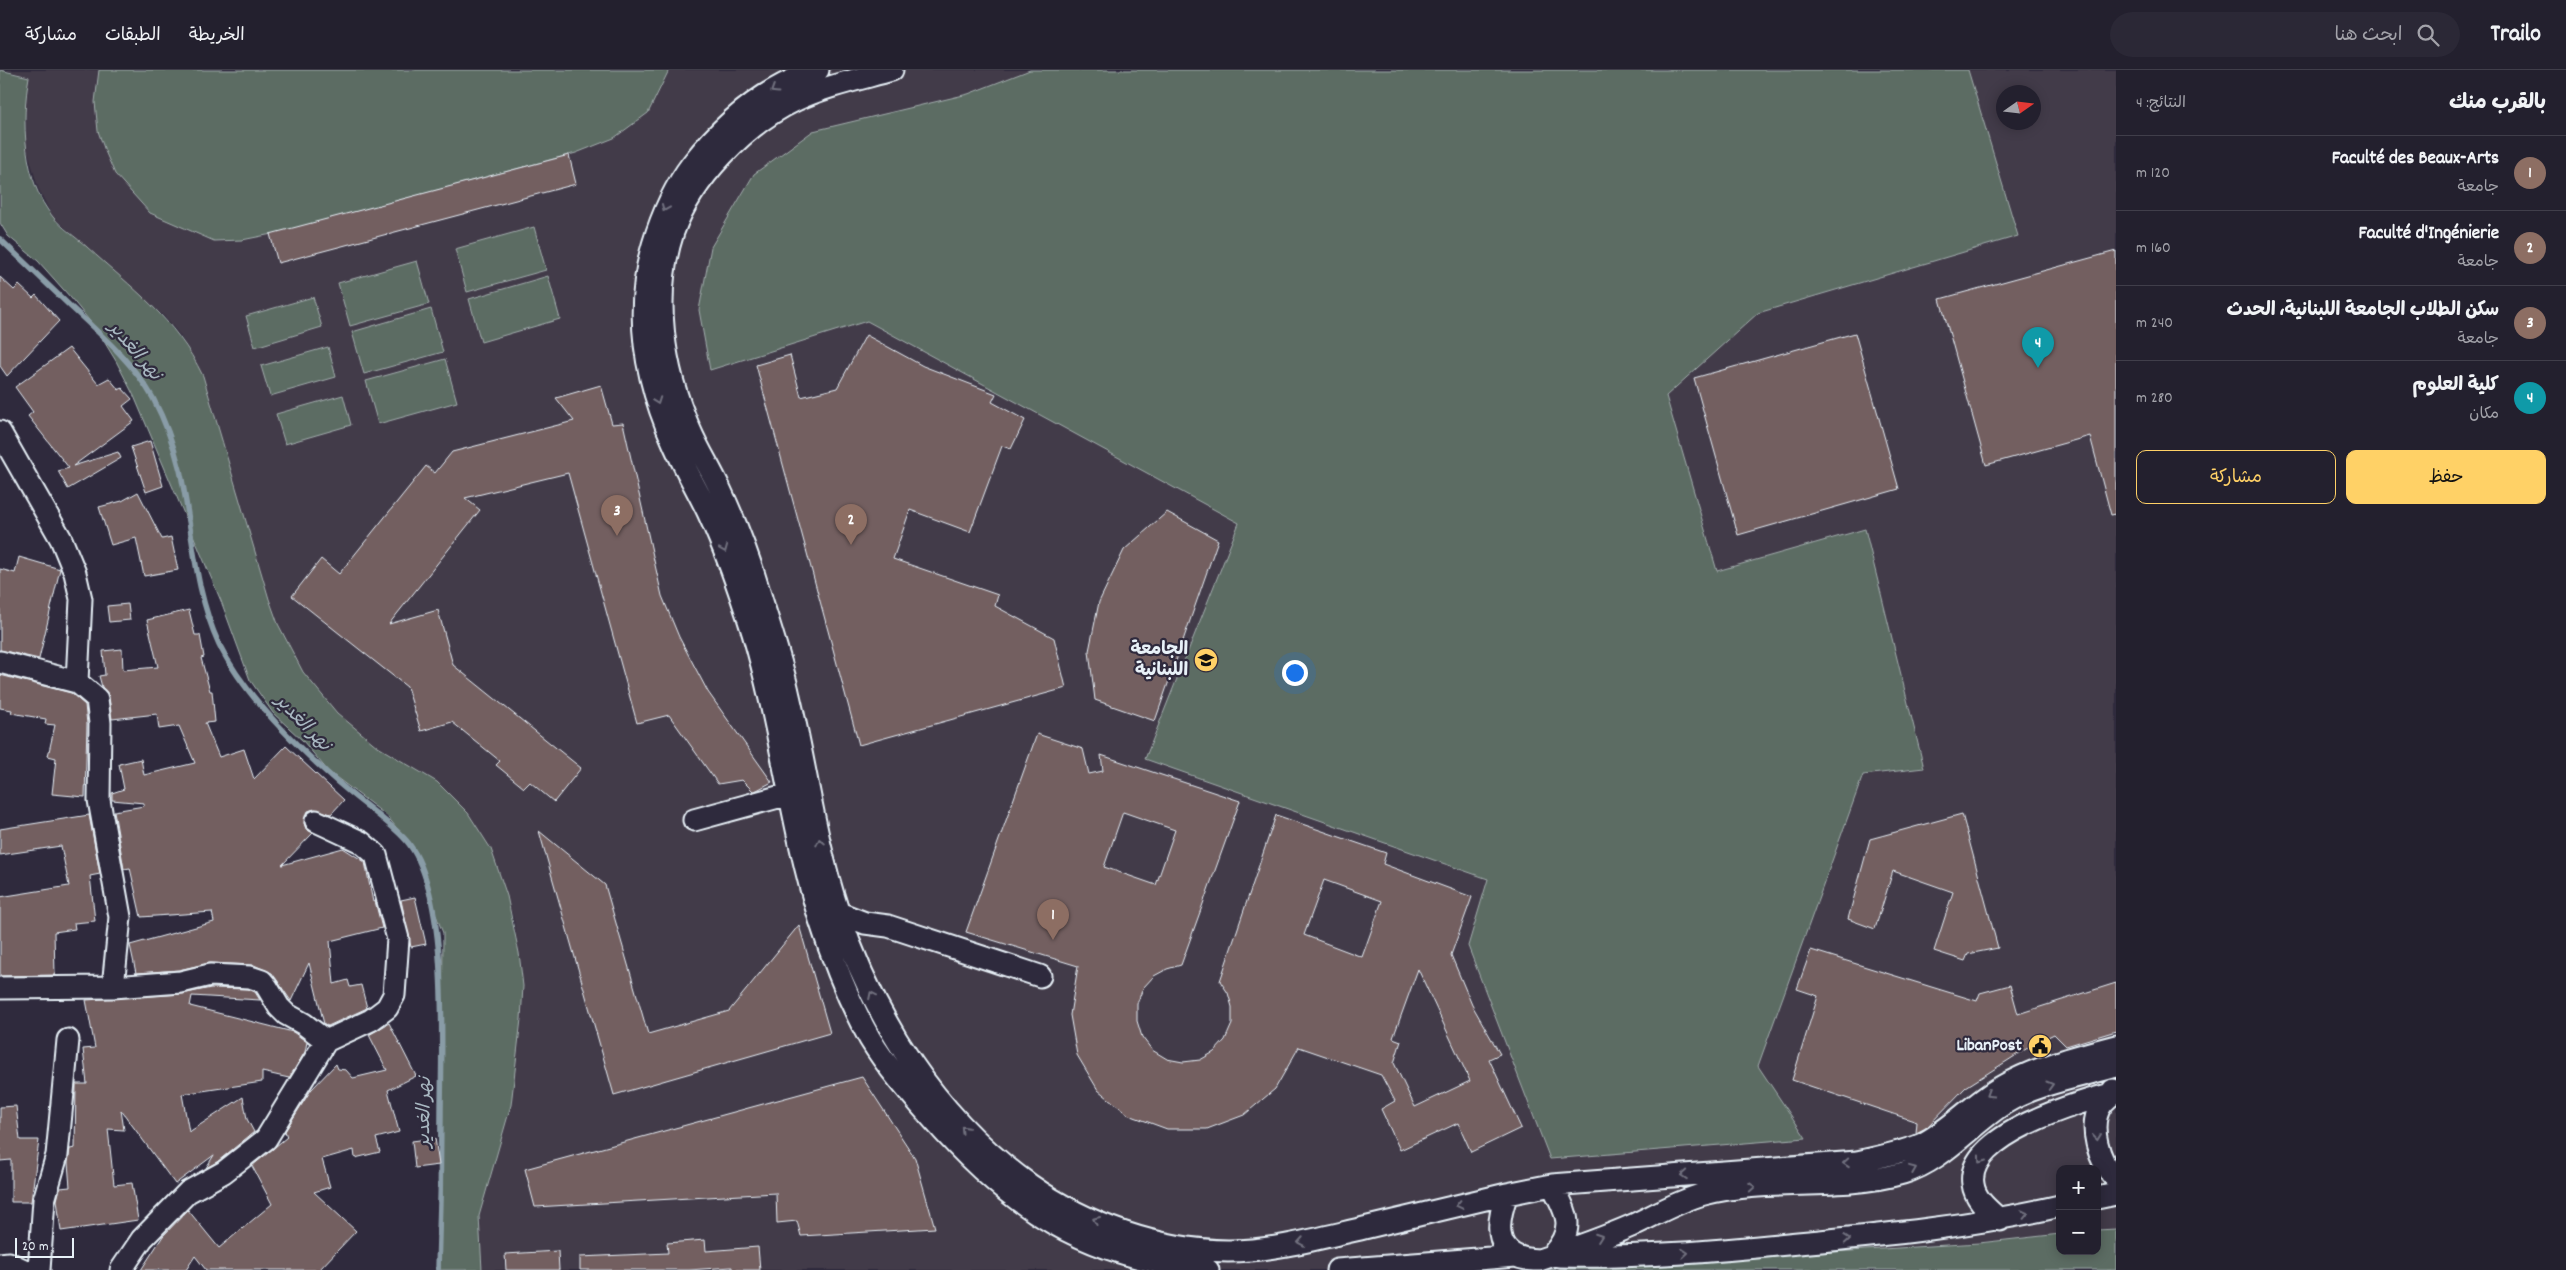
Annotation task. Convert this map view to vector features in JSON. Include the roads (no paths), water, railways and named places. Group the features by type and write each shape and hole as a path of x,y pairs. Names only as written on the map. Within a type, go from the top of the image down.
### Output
{"street":[{"path":"657,359 642,303 645,272 668,201 688,169 710,141 740,112 799,76 818,70"},
{"path":"892,70 800,98 779,109 752,127 723,154 702,180 675,226 664,270 662,322 654,395 683,440 724,497 755,575 789,694 819,836 829,916 891,1033 947,1111 975,1141 1002,1165 1044,1194 1141,1239 1194,1248 1227,1251 1261,1249 1322,1238 1552,1185 1857,1162 1883,1156 1920,1144 1976,1102 2002,1086 2064,1061 2116,1046"},
{"path":"0,432 62,539 75,573 81,599 77,682"},
{"path":"683,440 706,507 734,576 771,701 789,794 829,916 846,988 871,1040 899,1080 956,1146 998,1186 1062,1229 1106,1248 1143,1260 1208,1270"},
{"path":"0,662 77,682 97,699 100,723 100,800 120,917 113,987"},
{"path":"694,820 789,794"},
{"path":"121,1270 142,1239 188,1192 224,1172 266,1139 326,1042 371,1020 387,1008 394,995 398,939 376,855 361,842 316,821"},
{"path":"829,916 888,926 1040,976"},
{"path":"0,988 113,987 180,982 210,975 250,977 262,981 279,1007 286,1014 304,1024 326,1042"},
{"path":"38,1270 44,1200 57,1156 68,1040"},
{"path":"2064,1061 2115,1084"},
{"path":"1507,1194 1499,1216 1498,1231 1505,1246 1516,1256 1527,1260 1551,1255 1630,1226 1675,1204 1704,1194 1743,1187 1864,1180 1903,1173 1937,1157 2005,1104 2029,1091 2093,1073"},
{"path":"2115,1084 2102,1104 2096,1128 2101,1158 2116,1179"},
{"path":"2000,1220 1982,1204 1973,1185 1973,1175 1978,1163 1986,1153 2008,1135 2043,1115 2115,1084"},
{"path":"1551,1255 1564,1241 1568,1224 1564,1206 1552,1185"},
{"path":"2101,1197 2116,1194"},
{"path":"1551,1255 1618,1258 1882,1236 2000,1220 2056,1207"},
{"path":"1336,1270 1516,1256"},
{"path":"0,1264 9,1263 24,1270"}],"waterway":[{"name":"نهر الغدير","path":"0,239 114,348 135,372 153,398 168,433 180,470 199,580 210,623 230,664 259,704 294,742 403,837 418,860 429,891 436,928 440,969 442,1051 438,1270"}],"place":[{"name":"كلية العلوم","path":"2038,368"},
{"name":"سكن الطلاب الجامعة اللبنانية، الحدث","path":"617,536"},
{"name":"Faculté d'Ingénierie","path":"851,545"},
{"name":"الجامعة اللبنانية","path":"1206,660"},
{"name":"Faculté des Beaux-Arts","path":"1053,940"},
{"name":"LibanPost","path":"2040,1046"}]}
